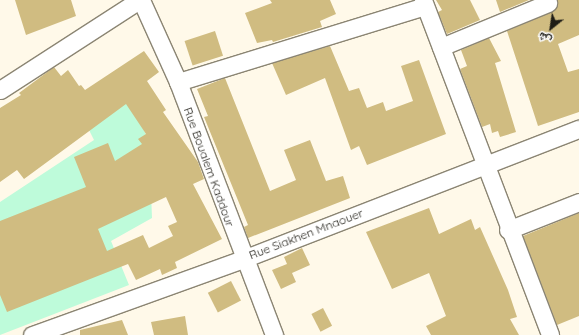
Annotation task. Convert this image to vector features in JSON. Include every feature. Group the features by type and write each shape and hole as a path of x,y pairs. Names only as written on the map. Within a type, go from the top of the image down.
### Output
{"street":[{"name":"Rue Boualem Kaddour","path":"140,0 178,82 274,335"},
{"path":"0,90 140,0"},
{"path":"178,82 424,3 487,165 508,230 550,335"},
{"path":"441,47 548,3"},
{"name":"Rue Siakhen Mnaouer","path":"32,335 244,259 579,129"},
{"path":"508,230 579,202"}],"green space":[{"path":"127,98 149,140 152,218 111,241 129,285 0,335 0,202 94,140 85,122"}],"building":[{"path":"15,0 71,0 76,16 26,35"},
{"path":"270,0 330,0 336,14 320,21 322,27 273,42 272,40 257,43 245,13 272,3"},
{"path":"436,0 470,0 480,20 447,34 438,12 442,10"},
{"path":"496,0 529,0 500,12"},
{"path":"557,0 579,0 579,35 558,44 568,72 579,69 579,112 538,126 507,31 552,12 556,9"},
{"path":"215,31 223,56 193,66 185,41"},
{"path":"489,38 501,61 495,63 516,132 500,137 498,131 492,133 490,124 482,127 460,69 467,66 461,50"},
{"path":"330,46 349,91 359,88 367,108 383,102 386,111 413,101 401,66 419,60 446,134 367,165 359,146 351,150 325,78 286,95 272,63"},
{"path":"144,51 159,72 147,81 166,110 163,112 198,162 204,179 193,184 222,239 175,262 177,268 162,275 160,269 136,280 128,264 7,312 0,295 0,221 86,187 74,157 108,143 115,161 142,144 138,139 146,134 126,104 24,179 17,170 0,182 0,108 21,95 19,93 54,67 61,76 68,70 79,86 81,85 85,90","holes":["166,197 177,222 168,226 173,236 149,248 143,235 107,251 98,229"]},
{"path":"225,78 270,191 296,180 284,150 310,140 326,181 343,176 350,198 248,238 244,227 248,225 204,117 208,116 197,89"},
{"path":"429,208 439,234 471,219 475,230 480,227 508,290 517,317 510,319 519,335 431,335 426,326 446,316 429,273 392,289 366,232"},
{"path":"579,213 579,316 557,325 523,236"},
{"path":"302,248 310,265 292,273 296,282 281,289 272,270 287,264 284,257"},
{"path":"231,281 241,301 218,312 208,293"},
{"path":"323,308 332,326 320,332 311,314"},
{"path":"185,316 188,335 154,335 151,322"},
{"path":"122,320 128,335 80,335 80,330"}]}
